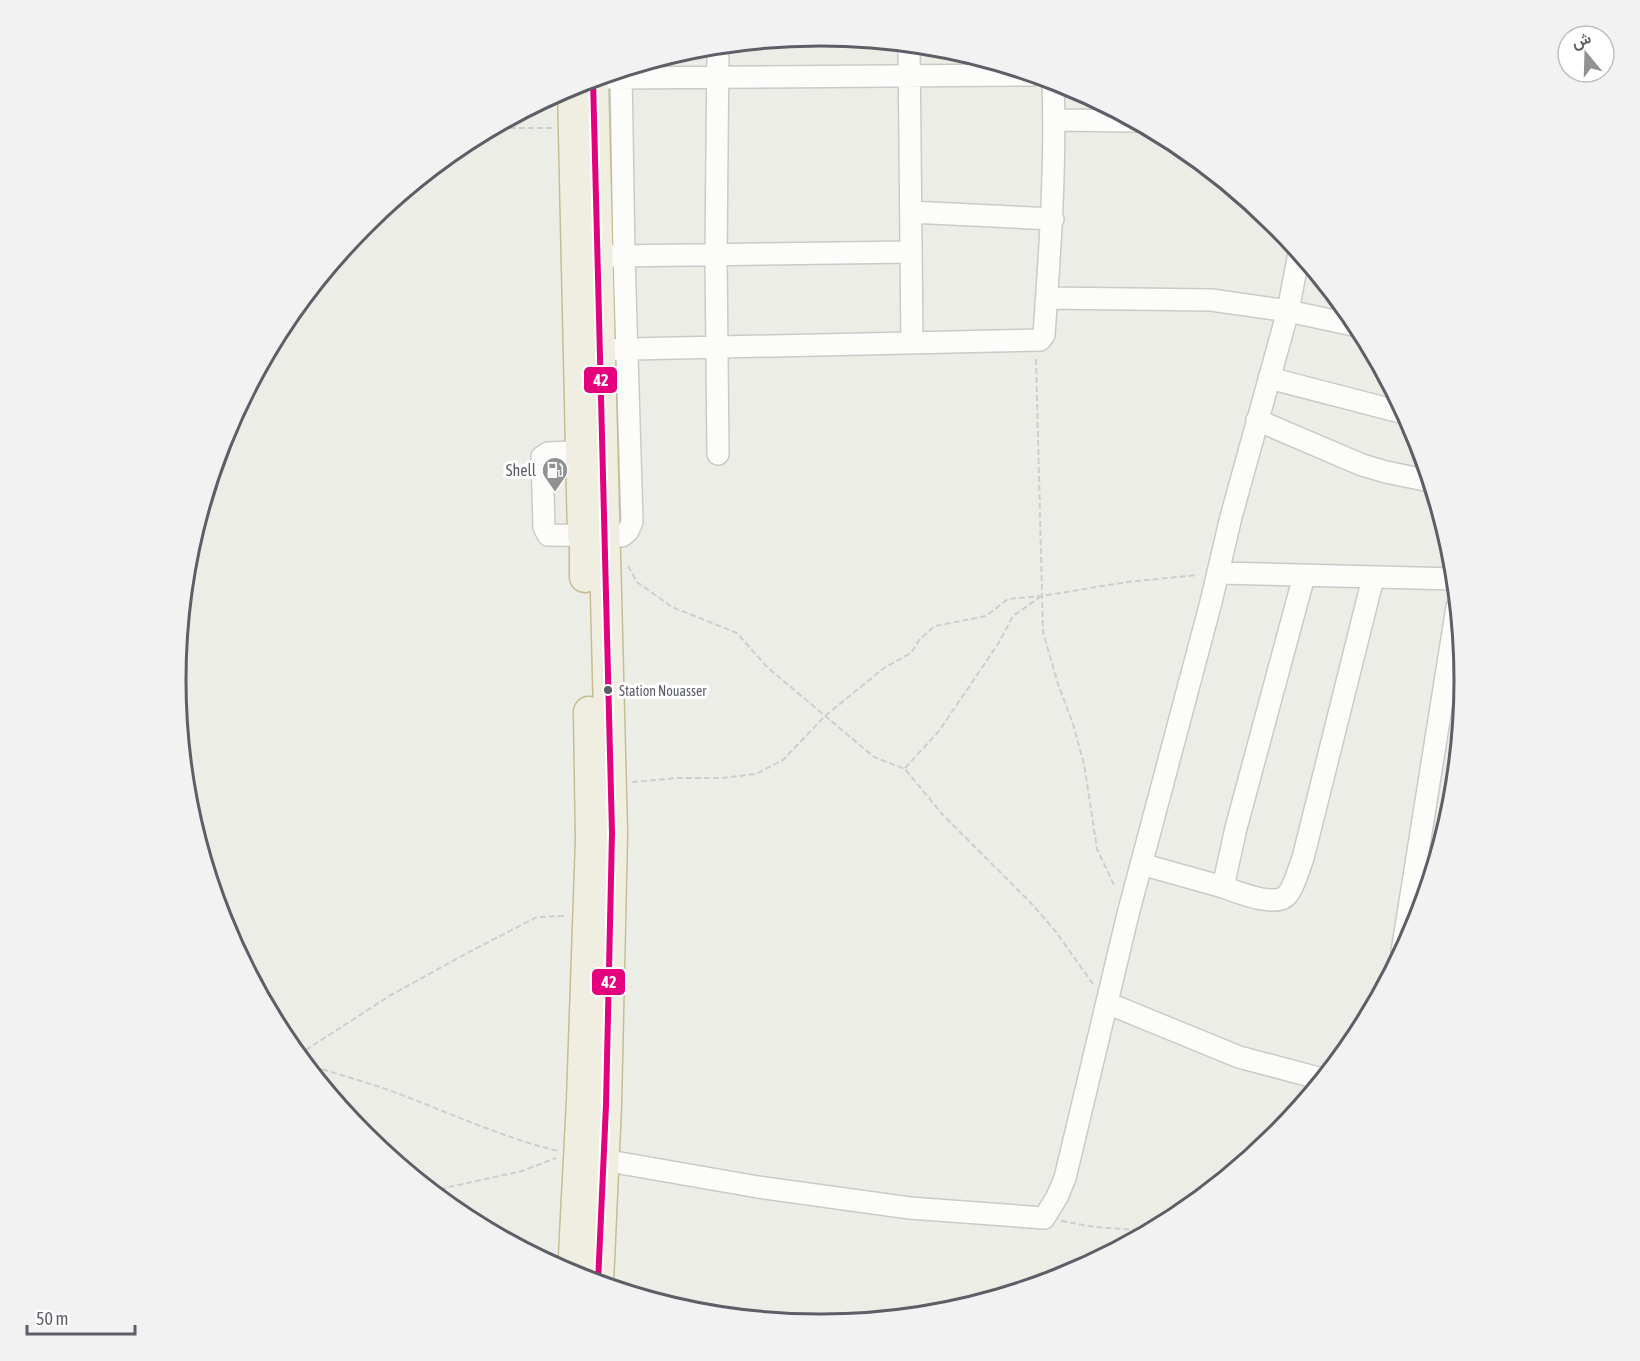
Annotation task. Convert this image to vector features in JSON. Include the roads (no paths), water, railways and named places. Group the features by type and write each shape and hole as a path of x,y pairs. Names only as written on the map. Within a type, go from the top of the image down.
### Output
{"highway":[{"path":"574,1265 612,844 611,783 594,535 593,451 602,349 599,257 608,83"},
{"path":"573,97 573,127 599,257"},
{"path":"594,535 585,543 591,840 583,1157 597,1274"}],"street":[{"path":"909,53 912,343"},
{"path":"718,55 716,255 718,454"},
{"path":"629,76 1008,75"},
{"path":"602,349 1040,340 1044,335 1053,219 1054,91"},
{"path":"1055,120 1117,121"},
{"path":"911,212 1053,219"},
{"path":"593,451 548,453 542,457 544,531 548,535 622,536 628,531 632,522 602,349 599,257 911,252"},
{"path":"583,1157 758,1187 910,1208 1044,1218 1065,1178 1128,914 1219,573 1231,517 1288,311 1297,262"},
{"path":"1047,298 1210,300 1288,311 1343,323"},
{"path":"1269,378 1394,410"},
{"path":"1257,420 1362,465 1421,479"},
{"path":"1219,573 1446,579"},
{"path":"1223,887 1236,828 1304,576"},
{"path":"1142,864 1271,900 1289,894 1303,858 1373,578"},
{"path":"1409,914 1454,681"},
{"path":"1107,1003 1239,1057 1314,1077"}],"place":[{"name":"Shell","path":"555,493"},
{"name":"Station Nouasser","path":"608,690"}]}
